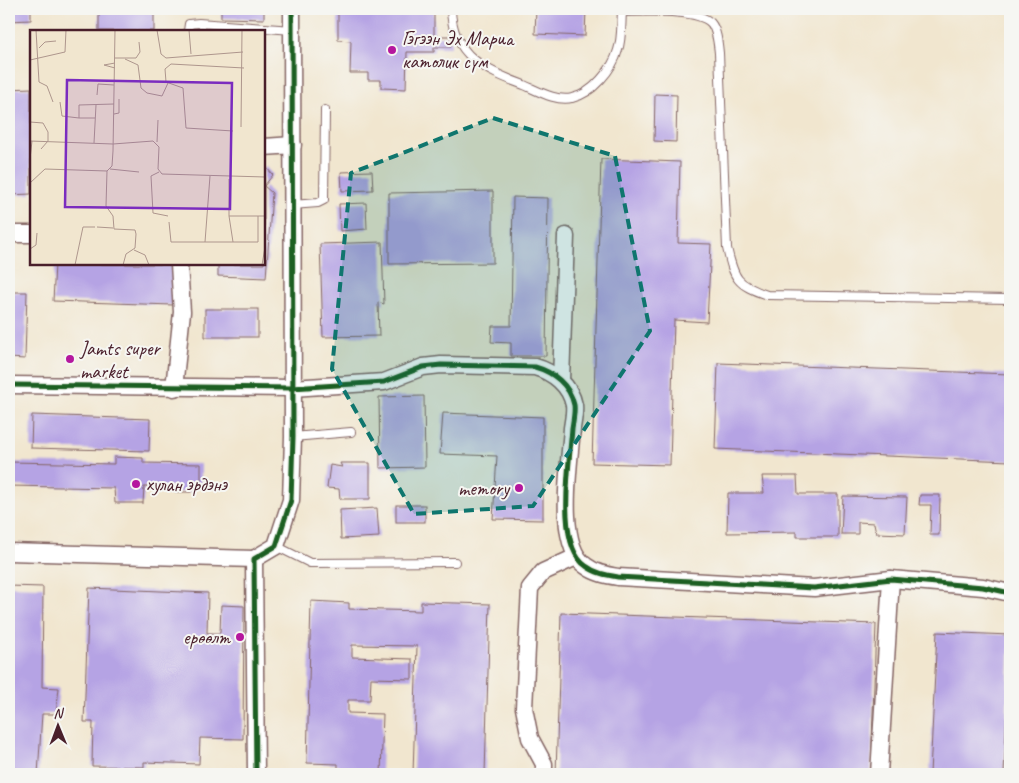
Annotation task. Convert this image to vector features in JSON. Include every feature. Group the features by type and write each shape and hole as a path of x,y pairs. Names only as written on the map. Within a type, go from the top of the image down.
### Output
{"street":[{"path":"9,552 254,559 276,546 291,500 293,437 292,9"},
{"path":"265,147 293,145"},
{"path":"9,234 30,234"},
{"path":"561,381 566,236"},
{"path":"174,388 182,312 179,265"},
{"path":"9,385 292,388 384,382 423,368 441,365 535,367 549,371 561,381 574,405 566,522 569,543 576,556 584,566 598,573 618,577 814,588 891,579 982,586 1009,595"},
{"path":"544,774 544,764 530,738 524,708 530,588 544,572 576,556"},
{"path":"254,559 256,774"},
{"path":"879,774 891,579"}],"lane":[{"path":"451,9 459,45 473,60 494,74 556,98 572,98 588,90 604,76 618,50 620,10 687,14 700,17 711,23 717,38 719,53 727,248 731,266 739,282 767,295 1010,299"},
{"path":"188,30 189,24 199,23 292,30"},
{"path":"292,205 318,204 324,200 326,193 325,110"},
{"path":"293,437 351,432"},
{"path":"276,546 310,563 455,562"}],"highlighted area":[{"path":"493,118 615,156 650,331 533,506 414,514 332,369 351,173"}],"building":[{"path":"9,9 31,9 31,20 9,21"},
{"path":"99,9 154,9 154,30 99,30"},
{"path":"221,9 264,9 264,19 221,18"},
{"name":"Гэгээн Эх Мариа католик сүм","path":"338,9 434,9 434,36 451,36 451,47 434,47 434,52 407,52 406,89 381,88 381,80 368,80 368,73 350,73 351,41 338,40"},
{"path":"536,9 586,9 585,36 535,34"},
{"path":"30,88 30,194 9,195 9,89"},
{"path":"655,94 677,95 676,142 654,141"},
{"path":"601,159 680,162 678,243 711,244 707,322 674,320 670,465 592,463"},
{"path":"265,168 273,175 265,185"},
{"path":"372,171 373,190 342,191 341,172"},
{"path":"265,187 272,193 266,278 218,276 218,265 265,265"},
{"path":"493,191 493,263 389,264 389,193"},
{"path":"513,197 548,198 546,356 511,356 511,343 491,342 492,326 511,326"},
{"path":"366,203 367,229 340,231 339,204"},
{"path":"382,242 384,304 378,302 379,336 323,337 320,244"},
{"path":"55,265 175,265 173,305 53,301"},
{"path":"9,292 27,292 25,359 9,358"},
{"path":"205,309 258,309 258,337 205,337"},
{"path":"718,363 1010,374 1010,461 715,449"},
{"path":"424,396 425,467 380,468 379,397"},
{"name":"memory","path":"443,413 543,417 543,520 493,519 497,456 440,454"},
{"path":"32,415 150,419 149,451 31,448"},
{"path":"114,457 143,458 143,463 201,464 201,487 191,487 191,492 175,492 174,486 144,487 143,503 115,503 114,488 9,486 9,462 114,464"},
{"path":"340,463 370,463 370,499 340,499 339,489 327,488 330,465 342,467"},
{"path":"762,476 797,476 798,494 838,494 838,537 797,537 797,532 727,533 728,493 764,493"},
{"path":"920,495 940,495 939,535 930,535 931,505 919,505"},
{"path":"843,496 907,497 905,534 876,533 874,523 858,522 858,534 841,534"},
{"path":"396,505 425,505 425,522 396,522"},
{"path":"377,508 379,537 341,539 340,510"},
{"path":"9,586 43,587 42,687 59,688 56,714 42,714 38,774 9,774"},
{"path":"89,588 208,593 207,633 220,633 221,605 244,606 243,739 200,738 199,764 144,762 144,767 92,766 93,722 84,722"},
{"path":"311,601 349,603 349,609 421,611 421,602 490,604 485,774 413,774 417,646 352,645 352,657 412,659 412,679 371,678 370,700 348,700 348,713 383,714 381,774 338,774 338,764 307,763"},
{"path":"561,613 876,624 871,774 556,774"},
{"path":"937,632 1010,635 1004,774 930,774"}],"cycle path":[{"path":"256,774 254,559 276,546 291,500 293,437 292,9"},
{"path":"9,385 292,388 384,382 423,367 441,365 535,367 548,372 560,380 572,398 574,414 567,481 567,522 570,541 576,556 593,570 618,577 814,588 891,579 983,587 1010,593"}],"place":[{"name":"Гэгээн Эх Мариа католик сүм","path":"392,50"},
{"name":"Jamts super market","path":"70,359"},
{"name":"хулан эрдэнэ","path":"136,484"},
{"name":"memory","path":"519,488"},
{"name":"ерөөлт","path":"240,637"}]}
